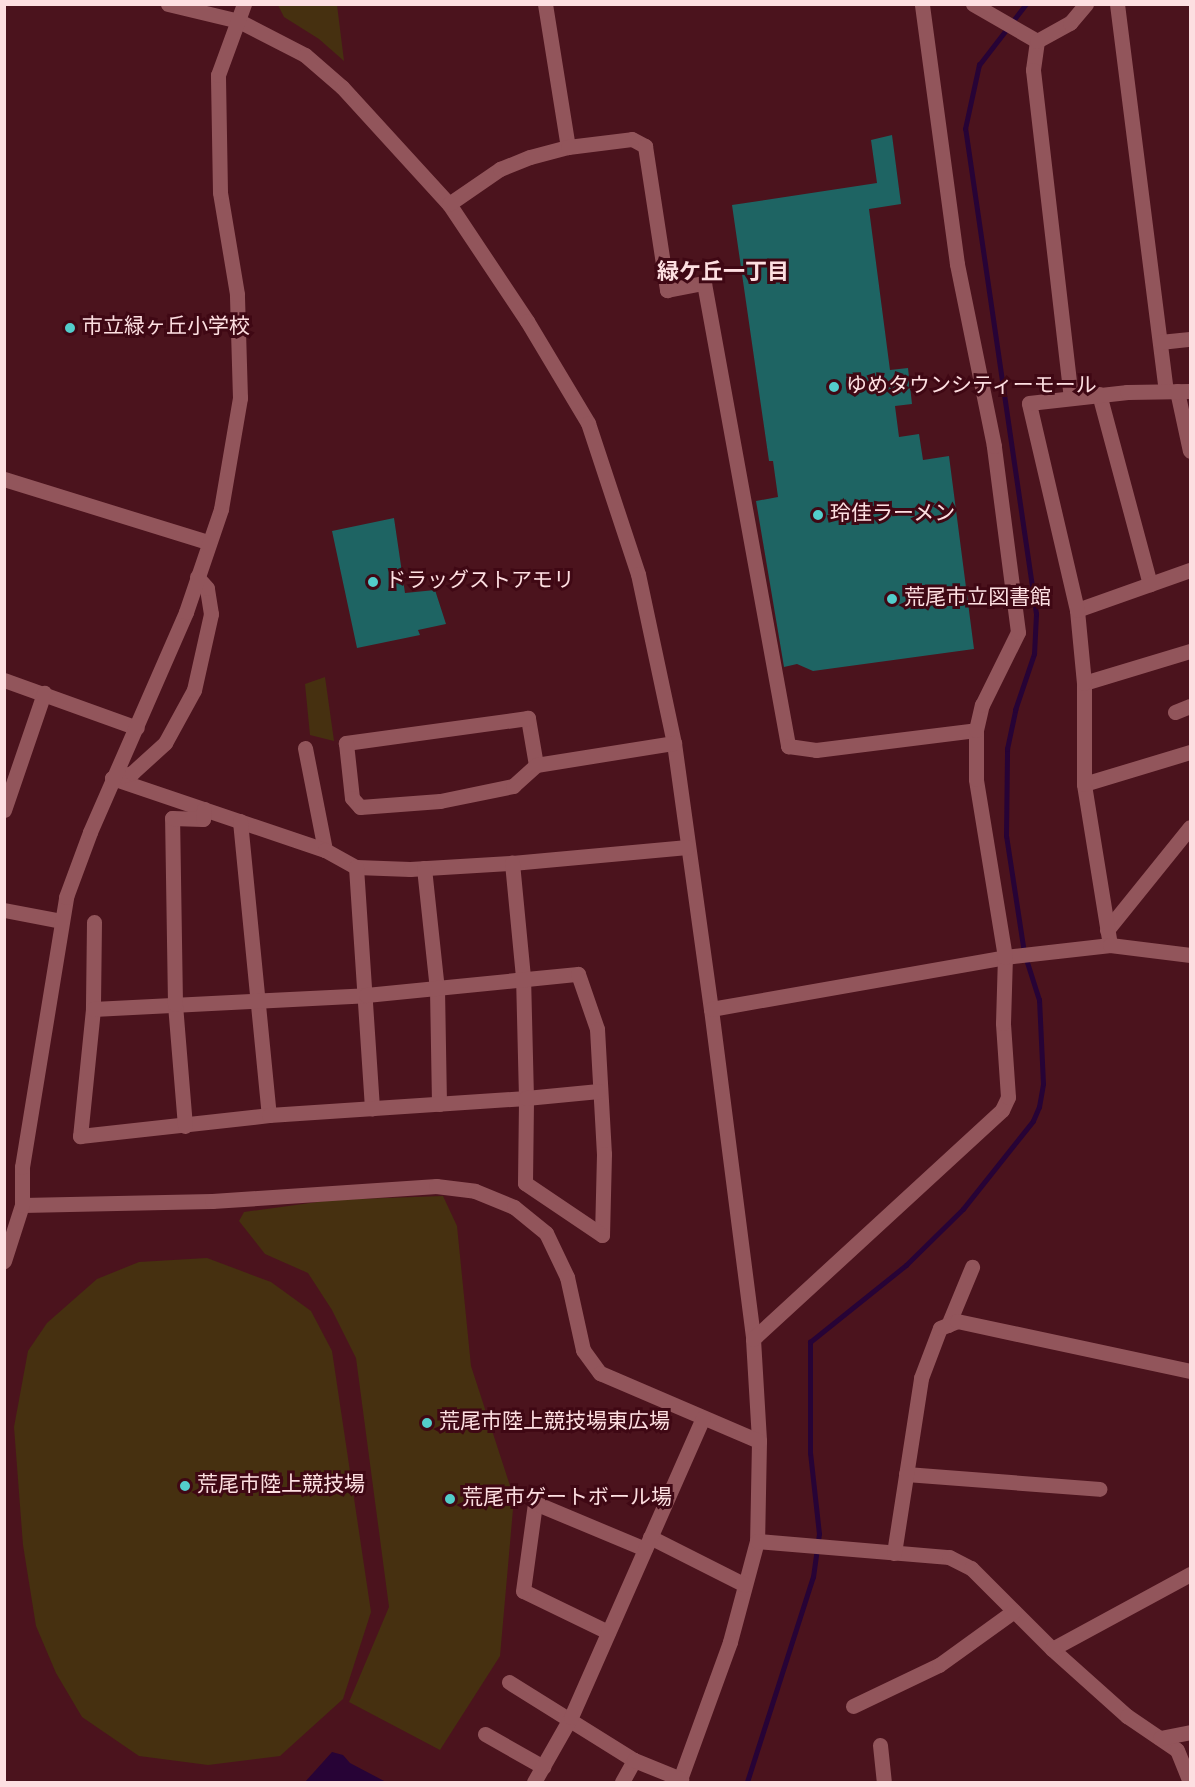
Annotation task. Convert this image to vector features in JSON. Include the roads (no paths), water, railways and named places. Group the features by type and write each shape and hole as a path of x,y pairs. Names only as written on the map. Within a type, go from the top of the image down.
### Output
{"street":[{"path":"168,4 239,21 305,55 342,87 449,204 533,330 588,423 638,574 674,744 711,1008 753,1339 759,1441 757,1541 730,1642 680,1781 634,1760 509,1682"},
{"path":"4,1261 22,1205 22,1167 61,921 90,832 112,778 137,728 197,577 221,509 240,398 237,294 220,192 218,75 244,4"},
{"path":"545,4 568,147"},
{"path":"753,1339 1002,1110 1008,1097 1004,1023 1008,957 976,779 976,730 982,705 1018,632 994,446 957,264 922,4"},
{"path":"973,5 1031,36 1070,23 1086,4"},
{"path":"1117,4 1160,342 1178,391 1191,451"},
{"path":"1031,36 1071,397"},
{"path":"449,204 500,169 568,147 632,140 645,146 667,290 704,283 788,746 816,750 976,730"},
{"path":"1160,342 1191,339"},
{"path":"1109,938 1084,784 1084,683 1077,610 1029,403 1099,394 1178,391"},
{"path":"1099,394 1150,584"},
{"path":"4,479 208,542"},
{"path":"1077,610 1191,570"},
{"path":"112,778 132,773 165,743 194,690 211,614 207,588 197,577"},
{"path":"1084,683 1191,651"},
{"path":"4,680 137,728"},
{"path":"4,810 44,693"},
{"path":"1175,712 1191,706"},
{"path":"536,765 528,718 346,743 352,798 360,807 440,801 513,786 536,765 674,744"},
{"path":"305,748 325,850"},
{"path":"1084,784 1191,752"},
{"path":"112,778 325,850 356,867 424,868 512,863 687,847"},
{"path":"185,1126 175,1004 172,818 203,819 204,809"},
{"path":"240,821 255,1000 269,1115"},
{"path":"1109,938 1191,827"},
{"path":"93,1009 366,995 437,989 523,977 578,974 597,1029 604,1154 602,1235 525,1183 526,1098 523,977 512,863"},
{"path":"356,867 372,1108"},
{"path":"424,868 437,989 439,1104"},
{"path":"4,910 61,921"},
{"path":"94,922 93,1009 80,1136 269,1115 599,1091"},
{"path":"711,1008 1008,957 1070,950 1109,938 1191,955"},
{"path":"22,1205 212,1201 436,1186 475,1191 514,1207 546,1233 567,1277 583,1350 600,1373 759,1441"},
{"path":"948,1325 972,1267"},
{"path":"894,1553 921,1378 940,1328 957,1322 1191,1371"},
{"path":"534,1782 570,1720 703,1418"},
{"path":"906,1474 1099,1489"},
{"path":"608,1632 523,1591 535,1503 648,1543 745,1586"},
{"path":"757,1541 949,1557 972,1568 1052,1649 1127,1716 1177,1750 1191,1782"},
{"path":"1052,1649 1191,1574"},
{"path":"853,1706 939,1665 1014,1611"},
{"path":"1160,1738 1191,1732"},
{"path":"485,1734 543,1767"},
{"path":"880,1745 884,1782"},
{"path":"622,1782 634,1760"}],"waterway":[{"path":"747,1782 813,1577 819,1534 810,1453 810,1342 906,1265 963,1209 1033,1121 1039,1107 1043,1084 1039,1000 1024,953 1006,836 1007,749 1015,710 1034,654 1036,614 965,129 979,65 1026,4"}],"place":[{"name":"市立緑ヶ丘小学校","path":"70,328"},
{"name":"ゆめタウンシティーモール","path":"834,387"},
{"name":"玲佳ラーメン","path":"818,515"},
{"name":"ドラッグストアモリ","path":"373,582"},
{"name":"荒尾市立図書館","path":"892,599"},
{"name":"荒尾市陸上競技場東広場","path":"427,1423"},
{"name":"荒尾市陸上競技場","path":"185,1486"},
{"name":"荒尾市ゲートボール場","path":"450,1499"}],"district":[{"name":"緑ケ丘一丁目","path":"723,274"}]}
